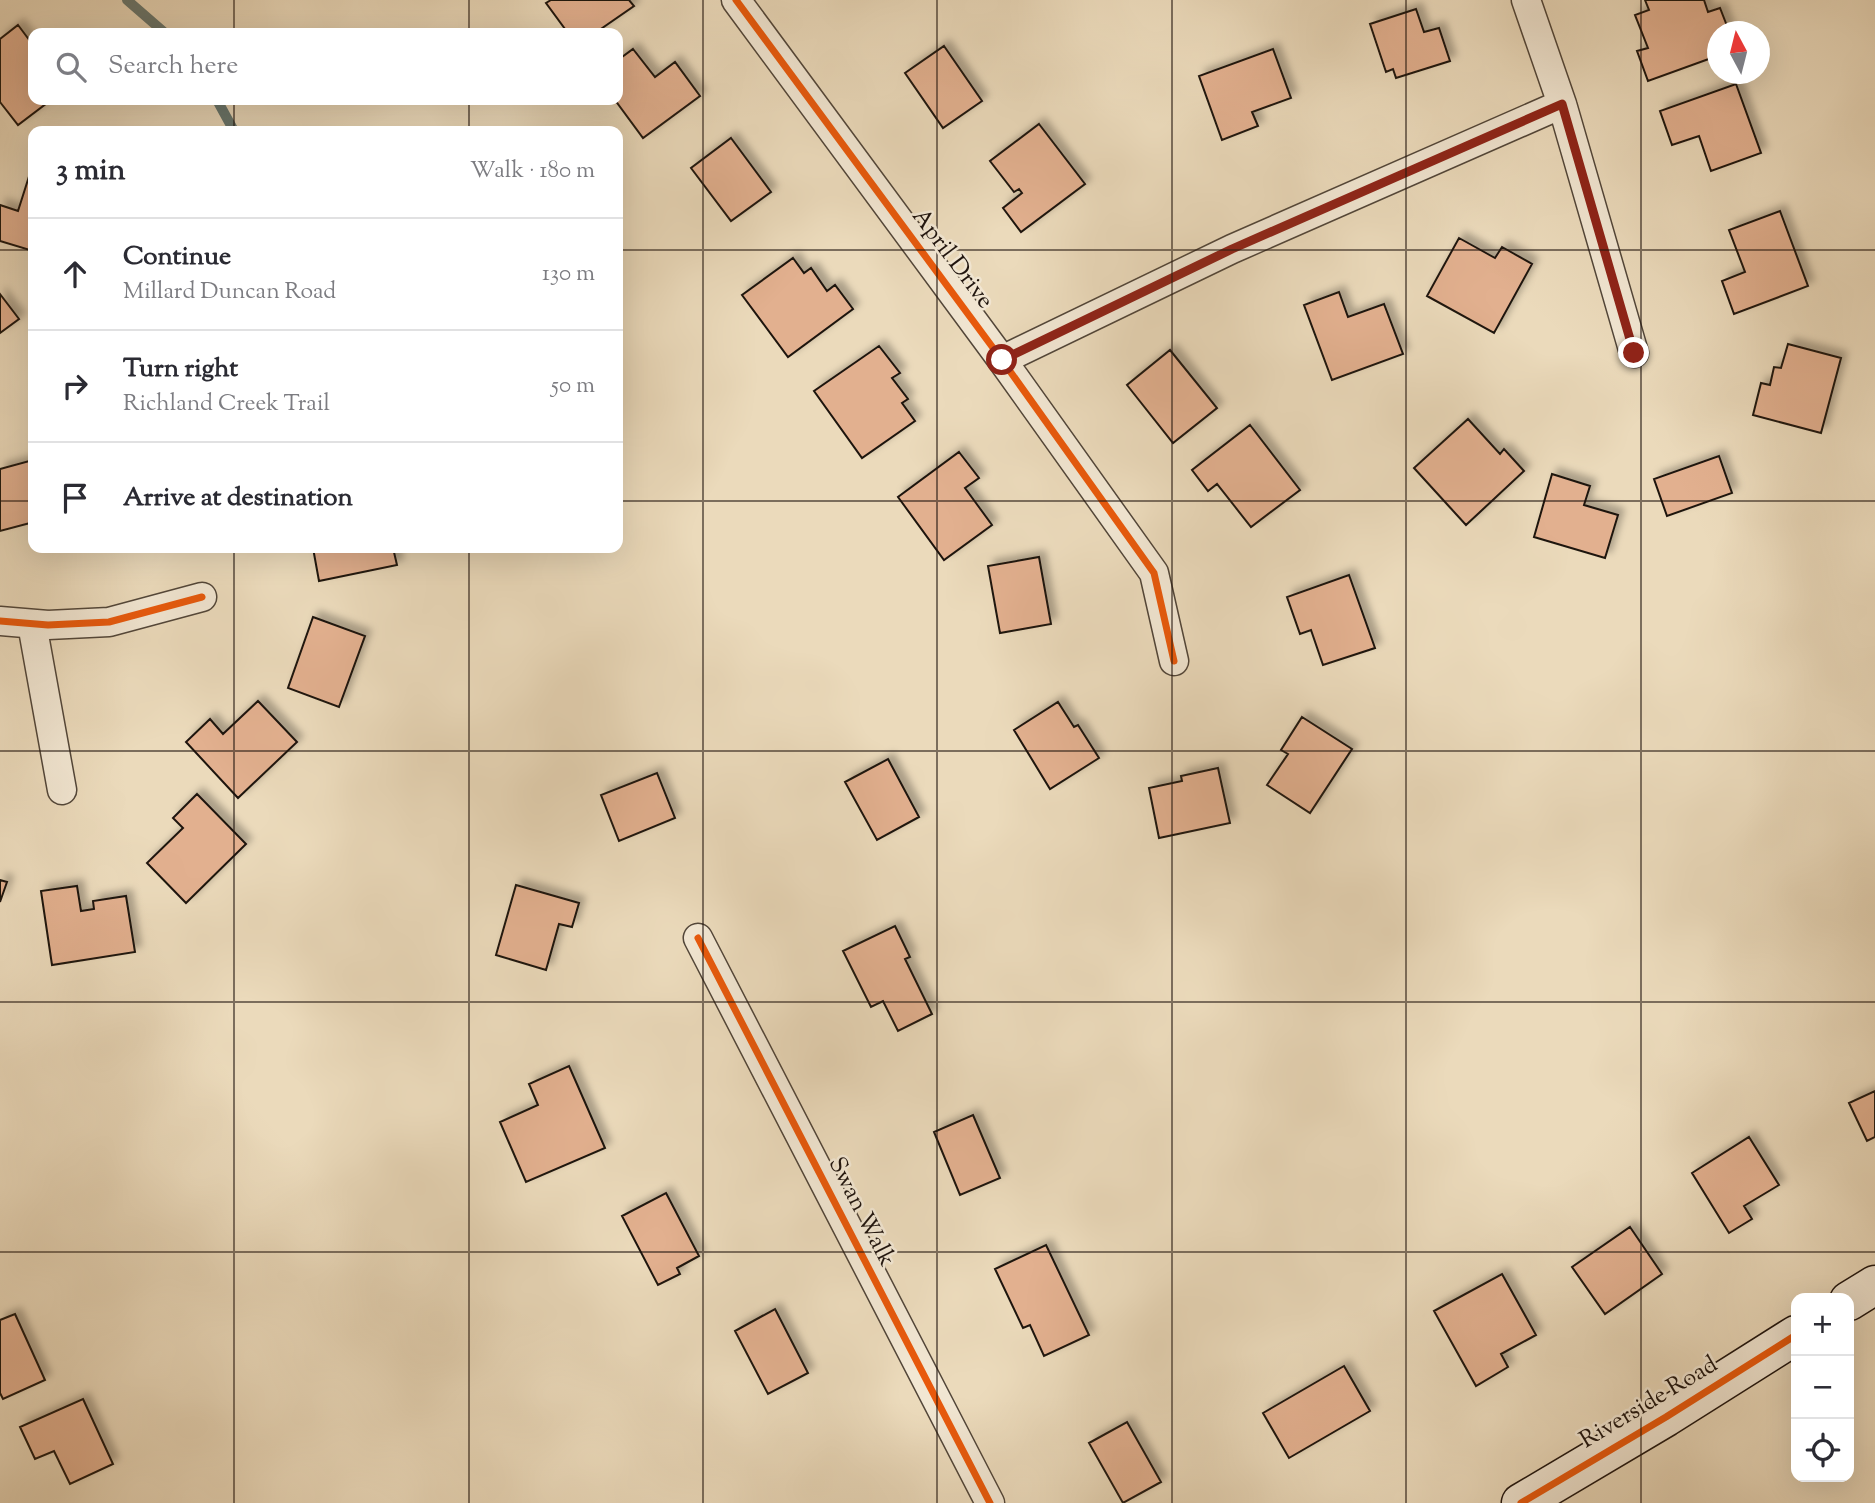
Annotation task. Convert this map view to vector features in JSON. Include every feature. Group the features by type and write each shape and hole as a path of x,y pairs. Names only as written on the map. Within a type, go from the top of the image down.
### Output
{"street":[{"name":"April Drive","path":"736,0 1002,360 1154,573 1174,661"},
{"path":"1526,0 1562,104 1634,353"},
{"path":"1002,360 1232,249 1562,104"},
{"path":"0,621 48,625 109,622 202,597"},
{"path":"32,624 62,790"},
{"name":"Swan Walk","path":"698,938 990,1503"},
{"path":"1854,1298 1875,1285"},
{"name":"Riverside Road","path":"1521,1503 1666,1417 1791,1338"}],"building":[{"path":"551,0 629,0 634,6 602,28 564,28 546,3"},
{"path":"1645,0 1704,0 1708,12 1720,8 1725,21 1707,21 1707,60 1648,81 1637,51 1648,48 1635,15 1649,10"},
{"path":"1416,9 1424,32 1439,28 1450,61 1396,78 1393,69 1386,72 1370,24"},
{"path":"18,25 28,38 28,105 44,105 18,125 0,102 0,39"},
{"path":"944,46 982,101 943,128 905,73"},
{"path":"633,49 655,77 675,62 700,96 643,138 619,105 623,105 623,56"},
{"path":"1273,49 1291,98 1252,112 1258,126 1222,140 1199,76"},
{"path":"1736,84 1761,153 1711,171 1699,136 1672,145 1660,111"},
{"path":"1039,124 1085,184 1021,232 1003,208 1022,193 1019,189 1014,192 990,161"},
{"path":"731,138 771,192 731,221 691,168"},
{"path":"28,180 28,249 0,241 0,205 18,211"},
{"path":"1780,211 1808,286 1734,314 1722,281 1745,272 1729,230"},
{"path":"1459,238 1495,258 1502,247 1532,264 1494,333 1427,296"},
{"path":"793,258 804,273 811,268 827,291 835,285 853,309 788,357 742,295"},
{"path":"1339,292 1348,317 1384,304 1403,354 1332,380 1304,305"},
{"path":"0,294 19,319 0,333"},
{"path":"1788,344 1841,358 1821,433 1753,415 1761,383 1770,385 1774,367 1781,368"},
{"path":"879,346 900,373 892,378 908,399 902,403 915,421 862,458 814,391"},
{"path":"1170,350 1217,408 1173,443 1127,385"},
{"path":"1468,419 1500,454 1504,449 1524,471 1466,525 1414,468"},
{"path":"1250,425 1300,490 1251,527 1217,484 1208,491 1192,470"},
{"path":"959,452 979,478 965,488 992,525 944,560 898,497"},
{"path":"1719,456 1732,493 1667,516 1654,479"},
{"path":"28,461 28,524 0,531 0,469"},
{"path":"1552,474 1590,486 1584,505 1618,515 1605,558 1534,537"},
{"path":"314,553 394,553 397,565 319,581"},
{"path":"1039,557 1051,624 1000,633 988,566"},
{"path":"1349,575 1375,648 1323,665 1311,630 1300,634 1287,597"},
{"path":"313,617 365,636 339,707 288,688"},
{"path":"258,701 297,742 238,798 186,742 210,719 223,734"},
{"path":"1058,702 1074,727 1078,725 1099,758 1050,789 1014,730"},
{"path":"1302,717 1352,749 1310,813 1267,785 1288,754 1281,750"},
{"path":"888,759 919,817 877,840 845,782"},
{"path":"1218,768 1230,823 1159,838 1149,788 1182,781 1181,776"},
{"path":"657,773 675,818 619,841 601,795"},
{"path":"197,794 246,844 186,903 147,863 183,828 173,818"},
{"path":"0,880 7,882 0,902"},
{"path":"516,885 579,903 572,927 559,924 546,970 496,955"},
{"path":"77,886 81,911 94,909 93,901 126,896 135,952 52,965 41,891"},
{"path":"895,926 910,957 905,959 932,1014 898,1031 883,1001 871,1007 843,951"},
{"path":"569,1066 605,1148 526,1182 500,1122 538,1105 529,1084"},
{"path":"1875,1091 1875,1137 1867,1141 1849,1103"},
{"path":"973,1115 1000,1178 960,1195 934,1132"},
{"path":"1749,1137 1779,1185 1744,1206 1752,1219 1729,1233 1692,1173"},
{"path":"666,1193 699,1256 677,1268 680,1274 658,1285 622,1216"},
{"path":"1630,1227 1662,1274 1605,1314 1572,1267"},
{"path":"1046,1245 1089,1335 1044,1356 1030,1325 1023,1328 995,1269"},
{"path":"1502,1274 1536,1335 1501,1354 1508,1367 1476,1386 1434,1311"},
{"path":"775,1309 808,1373 768,1394 735,1331"},
{"path":"15,1314 45,1380 3,1399 0,1393 0,1320"},
{"path":"1344,1366 1370,1411 1289,1458 1263,1413"},
{"path":"83,1399 113,1464 70,1484 54,1451 35,1459 20,1427"},
{"path":"1127,1422 1161,1482 1123,1503 1089,1443"}],"waterway":[{"path":"127,0 159,28"},
{"path":"220,105 231,126"}],"cycle path":[{"path":"736,0 1002,360 1154,573 1174,661"},
{"path":"1002,360 1232,249 1562,104"},
{"path":"0,621 48,625 109,622 202,597"},
{"path":"698,938 990,1503"},
{"path":"1521,1503 1666,1417 1791,1338"}],"route":[{"path":"1002,360 1232,249 1562,104 1634,353"}]}
